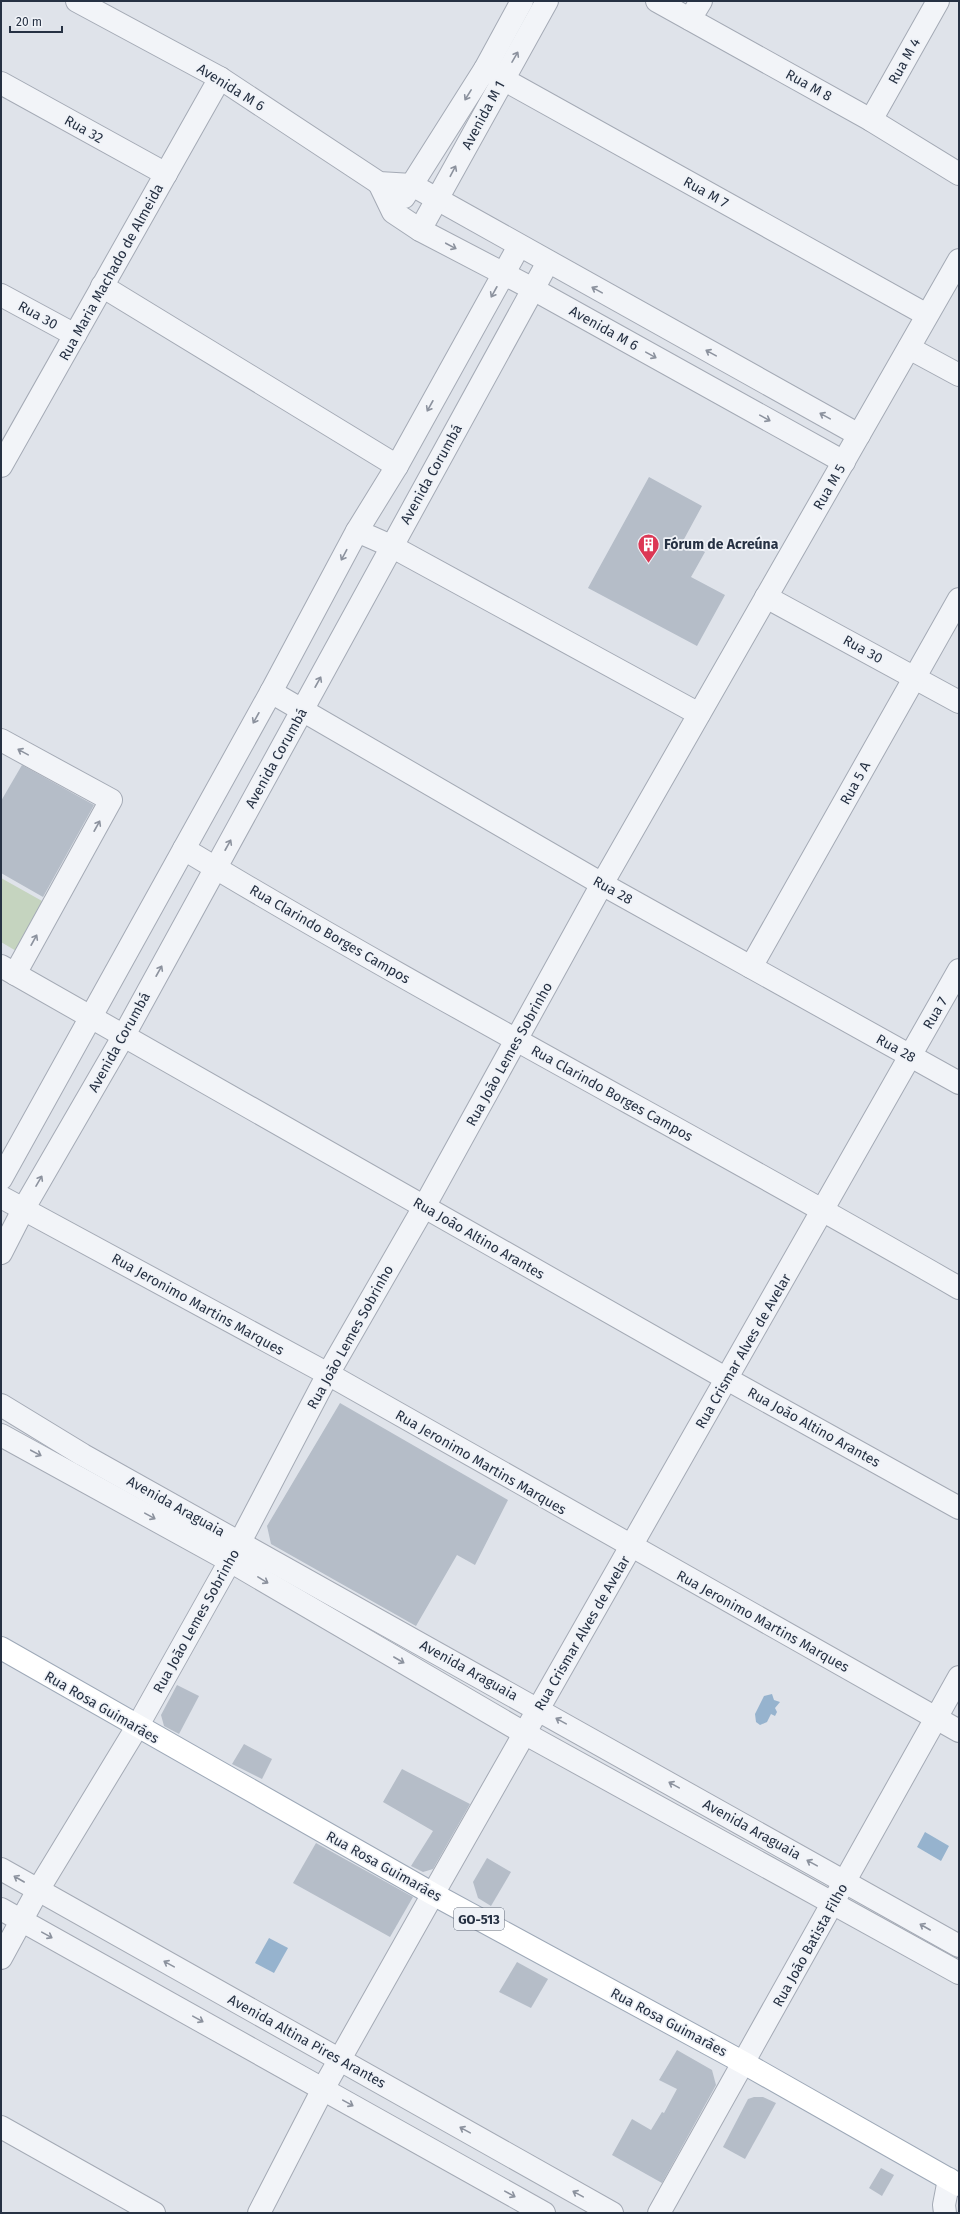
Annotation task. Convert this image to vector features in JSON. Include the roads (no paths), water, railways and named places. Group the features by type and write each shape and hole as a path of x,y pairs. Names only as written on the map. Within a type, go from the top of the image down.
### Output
{"main road":[{"name":"Rua Rosa Guimarães","path":"1,1648 137,1727 433,1894 744,2063 954,2182"}],"street":[{"name":"Avenida M 6","path":"77,1 220,78 379,183 412,185 859,435"},
{"name":"Rua M 8","path":"657,1 695,10 959,174"},
{"name":"Rua M 4","path":"871,120 938,1"},
{"path":"522,2 543,8"},
{"name":"Avenida M 1","path":"420,230 437,200 494,74 522,2"},
{"name":"Avenida M 1","path":"393,212 543,8"},
{"name":"Rua M 7","path":"494,74 927,316"},
{"name":"Rua Maria Machado de Almeida","path":"1,466 220,78"},
{"name":"Rua 32","path":"1,84 166,174"},
{"path":"379,183 393,212"},
{"name":"Avenida M 6","path":"393,212 420,230 533,289 844,462"},
{"path":"1,1180 271,692 357,531 397,466 519,246"},
{"name":"Rua M 5","path":"699,714 959,260"},
{"name":"Avenida Corumbá","path":"1,1253 24,1208 123,1037 548,262"},
{"path":"102,286 397,466"},
{"name":"Rua 30","path":"1,294 75,335"},
{"path":"909,348 959,375"},
{"path":"357,531 391,546 699,714"},
{"name":"Rua 30","path":"766,597 959,702"},
{"name":"Rua 5 A","path":"751,967 959,599"},
{"name":"Rua 28","path":"271,692 602,884 959,1083"},
{"name":"Rua João Lemes Sobrinho","path":"1,1958 38,1890 137,1727 230,1561 328,1374 424,1207 602,884 699,714"},
{"path":"1,740 111,800 8,970"},
{"name":"Rua Clarindo Borges Campos","path":"184,849 516,1040 823,1209 959,1288"},
{"name":"Rua João Altino Arantes","path":"8,970 123,1037 727,1379 959,1508"},
{"name":"Rua 7","path":"910,1056 959,970"},
{"name":"Rua Crismar Alves de Avelar","path":"259,2213 323,2089 910,1056"},
{"name":"Rua Jeronimo Martins Marques","path":"1,1197 24,1208 328,1374 631,1547 959,1731"},
{"name":"Avenida Araguaia","path":"1,1405 78,1464 230,1561 524,1733 959,1973"},
{"name":"Avenida Araguaia","path":"1,1435 78,1464 240,1542 959,1946"},
{"path":"376,1646 388,1624"},
{"name":"Rua João Batista Filho","path":"659,2213 959,1677"},
{"path":"680,1820 693,1796"},
{"name":"Avenida Altina Pires Arantes","path":"1,1869 612,2213"},
{"path":"1,1909 544,2213"},
{"path":"174,2006 194,1978"},
{"path":"1,2127 154,2213"},
{"path":"480,2177 496,2148"},
{"path":"945,2213 944,2205 954,2182"}],"water":[{"path":"772,1694 774,1700 780,1702 775,1708 777,1712 775,1716 771,1714 767,1722 760,1725 756,1722 755,1714 764,1696"},
{"path":"925,1832 949,1846 941,1861 917,1847"},
{"path":"269,1938 288,1948 274,1973 255,1963"}],"place":[{"name":"Fórum de Acreúna","path":"649,564"}]}
